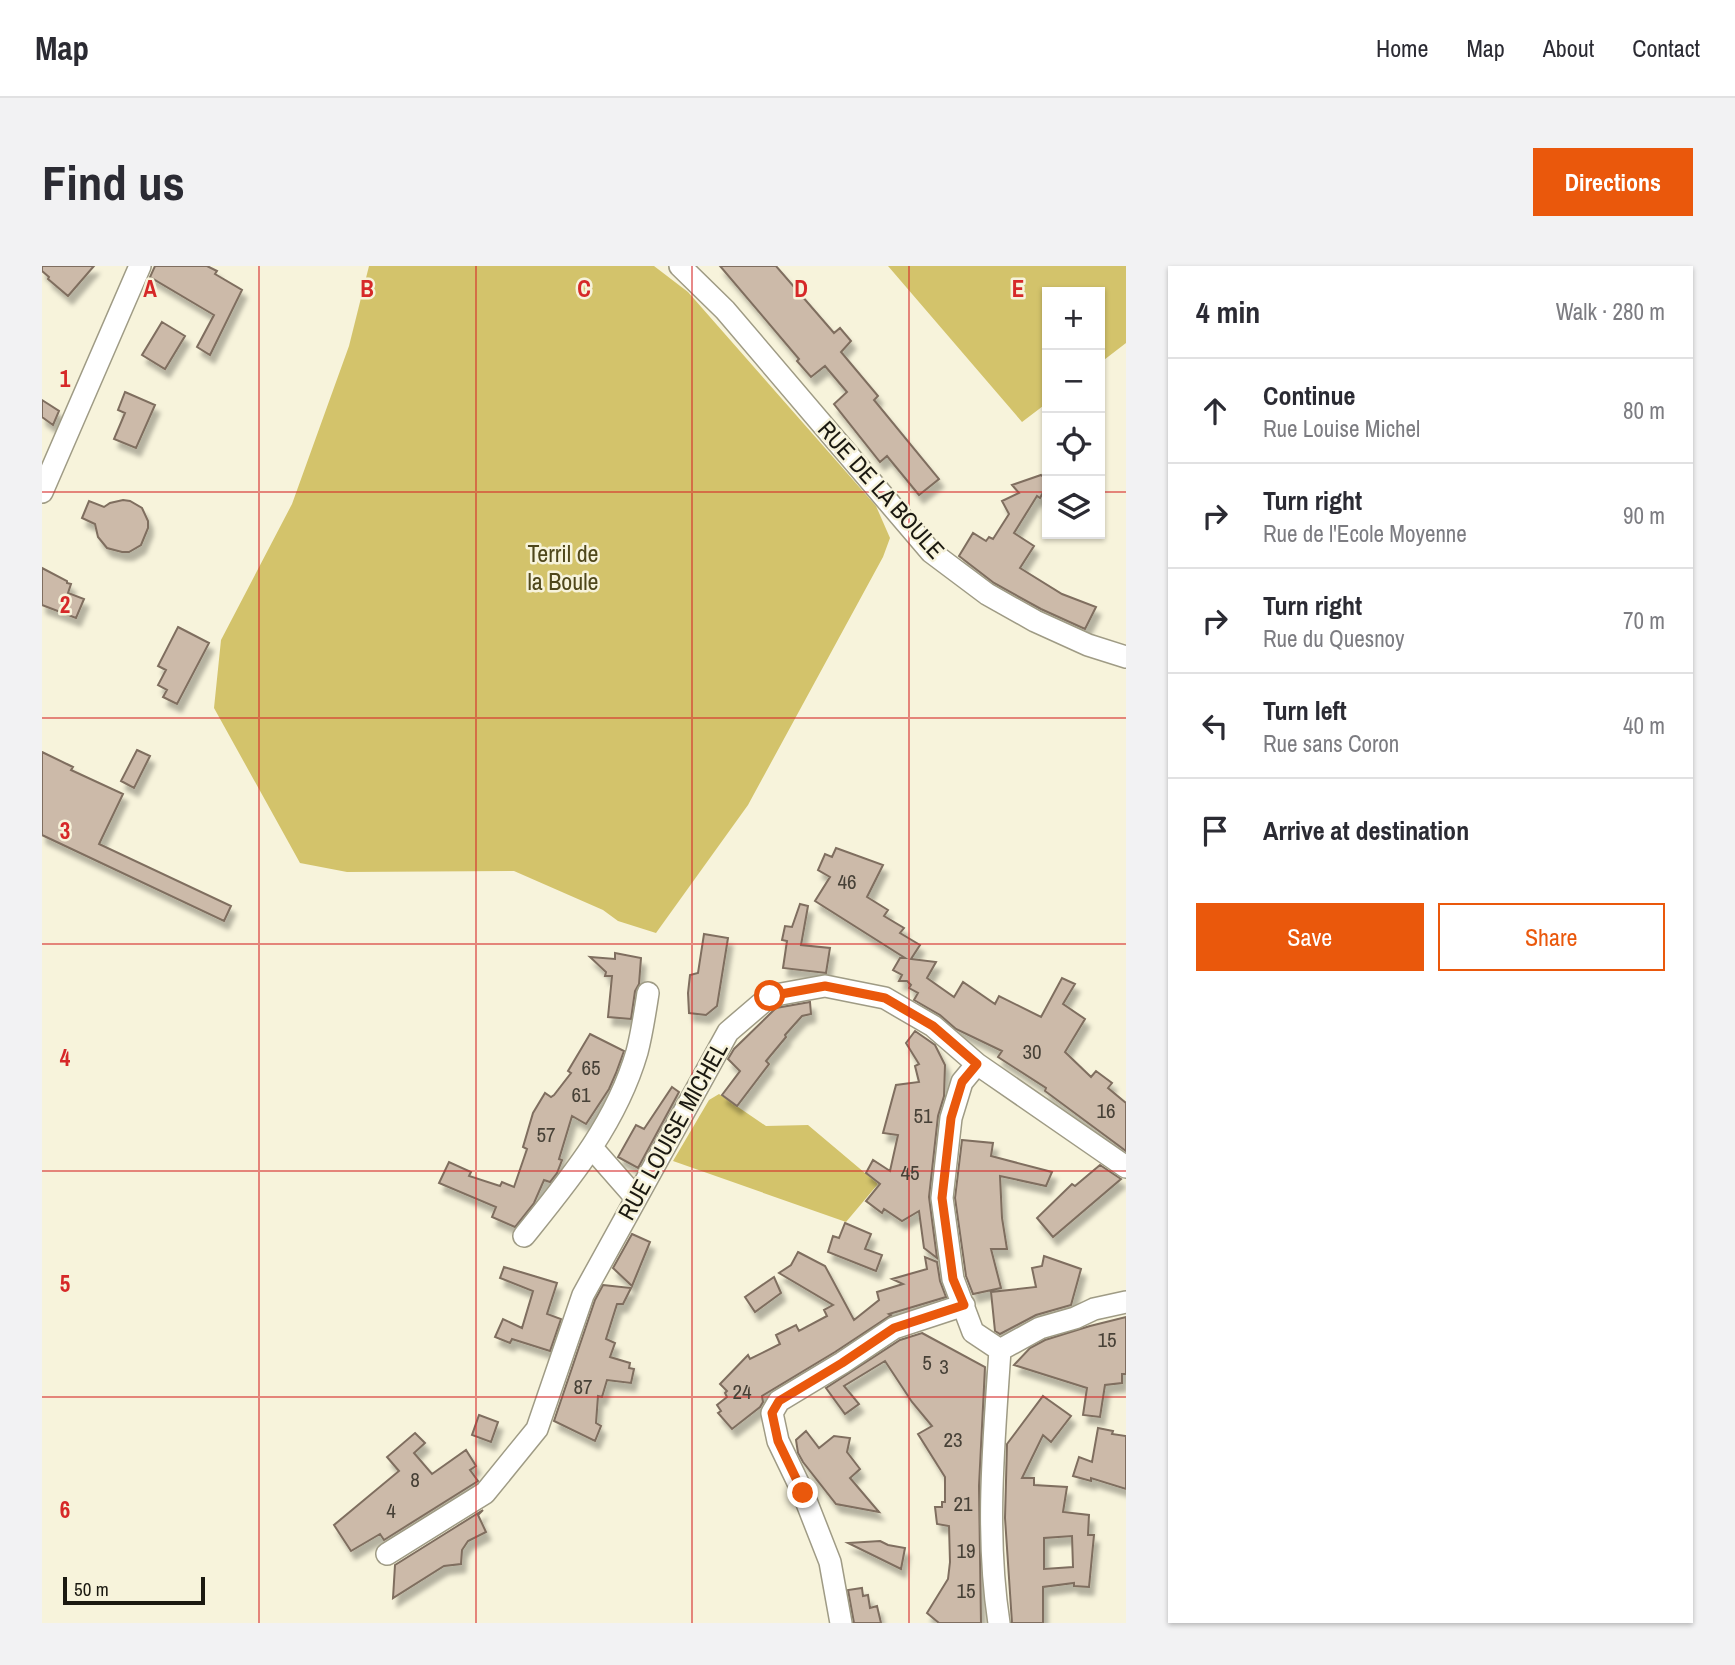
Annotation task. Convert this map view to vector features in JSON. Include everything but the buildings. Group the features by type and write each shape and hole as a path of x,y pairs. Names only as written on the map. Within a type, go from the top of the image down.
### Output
{"street":[{"path":"42,492 141,266"},
{"name":"RUE DE LA BOULE","path":"680,266 725,310 931,552 987,594 1035,621 1088,645 1126,657"},
{"name":"RUE LOUISE MICHEL","path":"387,1554 485,1493 537,1429 583,1295 728,1032 770,996 825,986 885,998 933,1026 977,1064 1126,1167"},
{"path":"524,1236 593,1149 618,1101 637,1052 648,993"},
{"path":"977,1064 962,1082 951,1118 942,1198 953,1279 974,1332 1000,1350"},
{"path":"593,1149 636,1198"},
{"path":"1000,1350 1040,1328 1094,1309 1126,1302"},
{"path":"841,1623 830,1562 803,1493 778,1441 772,1413 779,1401 894,1328 964,1305"},
{"path":"999,1623 993,1586 992,1496 1000,1350"}],"green space":[{"name":"Terril de la Boule","path":"369,266 654,266 688,292 876,506 890,538 883,557 748,805 656,933 618,921 603,910 514,871 347,872 300,863 214,708 221,640 292,504 349,346"},
{"path":"888,266 1126,266 1126,343 1105,359 1105,287 1042,287 1042,407 1022,422"},
{"path":"719,1094 766,1126 808,1125 878,1184 846,1222 673,1161 709,1100"}],"route":[{"path":"770,996 825,986 885,998 933,1026 977,1064 962,1082 951,1118 942,1198 953,1279 964,1305 894,1328 779,1401 772,1413 778,1441 803,1493"}]}
